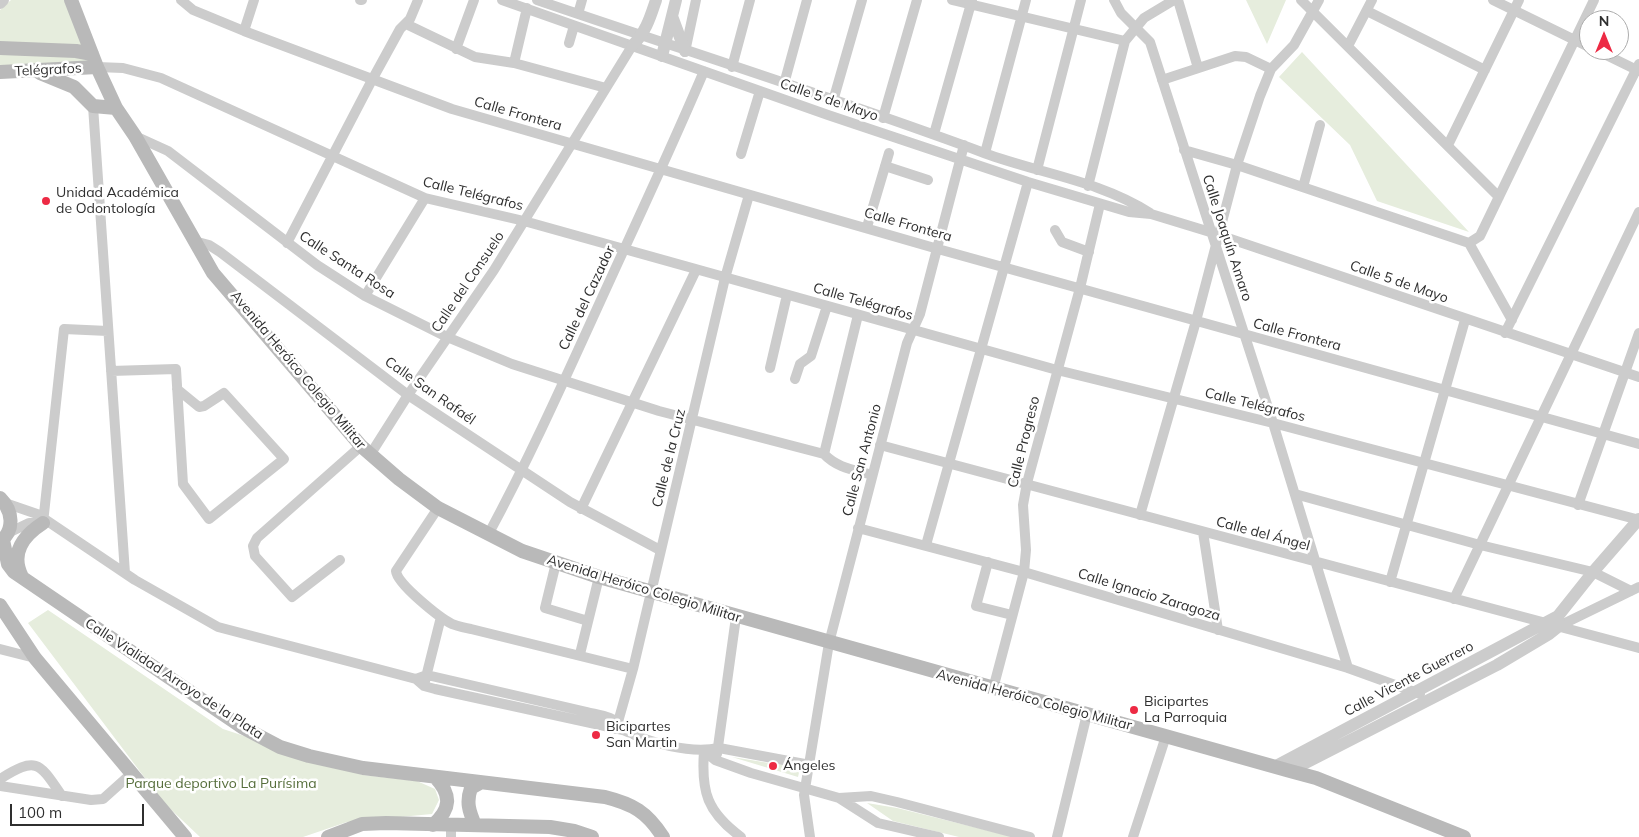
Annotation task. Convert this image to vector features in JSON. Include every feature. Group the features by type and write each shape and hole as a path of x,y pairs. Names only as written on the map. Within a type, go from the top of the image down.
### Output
{"main road":[{"name":"Avenida Heróico Colegio Militar","path":"72,0 95,61 116,108 135,136 213,273 366,450 438,508 522,551 599,577 649,593 1316,778 1464,837"},
{"path":"0,48 76,51 95,61"},
{"name":"Telégrafos","path":"0,72 34,71 95,61"},
{"path":"34,71 74,86 93,106 116,108"},
{"name":"Calle Vialidad Arroyo de la Plata","path":"2,501 11,518 4,538 8,564 14,572 242,727 280,747 309,756 363,768 578,794 627,803 646,814 663,837"},
{"path":"23,578 17,563 20,547 28,533 46,522"},
{"path":"0,605 35,658 185,837"},
{"path":"433,825 442,817 447,805 447,795 436,777"},
{"path":"475,825 468,806 468,797 471,788 480,783"},
{"path":"329,837 362,824 433,825 451,831 475,825 509,831 574,831 592,837"}],"street":[{"path":"0,3 3,0"},
{"name":"Calle Frontera","path":"181,0 193,10 244,31 452,109 938,249 1639,444"},
{"path":"244,31 254,0"},
{"path":"287,243 372,80 400,29 406,24 418,0"},
{"path":"456,49 474,0"},
{"name":"Calle 5 de Mayo","path":"502,0 632,46 663,50 684,57 732,67 784,84 1088,186 1133,202 1151,214"},
{"name":"Calle 5 de Mayo","path":"537,0 642,36 663,50"},
{"path":"578,14 582,0"},
{"path":"632,46 642,36 656,0"},
{"path":"663,50 676,0"},
{"path":"684,57 696,0"},
{"path":"732,67 750,0"},
{"path":"784,84 807,0"},
{"path":"833,101 862,0"},
{"path":"883,118 917,0"},
{"path":"952,0 971,2 1125,41"},
{"path":"985,153 1026,0"},
{"path":"1038,170 1081,0"},
{"name":"Calle Joaquín Amaro","path":"1114,0 1121,13 1150,42 1184,150 1215,234"},
{"path":"1301,0 1499,197"},
{"path":"1140,515 1216,250 1215,234 1271,69 1294,45 1319,0"},
{"path":"1348,46 1372,0"},
{"path":"1493,0 1579,42"},
{"path":"1448,145 1519,0"},
{"path":"1469,242 1480,236 1594,0"},
{"path":"1088,186 1125,41 1134,27 1144,18 1172,1 1198,68"},
{"path":"934,134 971,2"},
{"path":"514,63 527,8"},
{"path":"1367,11 1485,70"},
{"path":"672,16 684,57"},
{"path":"406,24 475,57 514,63 606,88"},
{"path":"569,43 574,26"},
{"name":"Calle del Consuelo","path":"340,560 292,597 255,556 253,546 257,538 366,450 408,395 494,270 632,46"},
{"path":"1162,80 1235,56 1246,57 1271,69"},
{"name":"Calle 5 de Mayo","path":"684,57 704,71 961,160 1100,204 1129,212 1151,214 1215,234 1465,320 1639,377"},
{"path":"1505,333 1638,68 1619,60"},
{"name":"Calle Telégrafos","path":"95,61 161,78 425,198 524,221 1057,370 1273,423 1639,519"},
{"name":"Calle del Cazador","path":"488,535 522,471 565,379 661,170 704,71"},
{"path":"741,154 760,91"},
{"path":"93,106 125,573"},
{"path":"1303,187 1320,125"},
{"name":"Calle Santa Rosa","path":"135,136 168,151 287,243 365,296 447,337 512,364 692,420 824,454 830,461 841,466 872,475"},
{"name":"Calle San Antonio","path":"810,837 804,795 829,643 907,343 913,330 938,249 964,145"},
{"path":"1184,150 1238,165 1469,242 1512,320"},
{"path":"867,227 888,153"},
{"path":"885,166 928,180"},
{"path":"926,545 1028,182"},
{"name":"Calle de la Cruz","path":"619,727 649,593 725,278 749,195"},
{"path":"365,296 425,198"},
{"name":"Calle Progreso","path":"992,689 1024,572 1026,550 1023,506 1027,483 1080,288 1100,204"},
{"path":"1454,599 1639,212"},
{"path":"1055,230 1062,242 1089,252"},
{"name":"Calle San Rafaél","path":"194,241 210,245 220,252 408,395 522,471 581,509 660,550"},
{"name":"Calle Joaquín Amaro","path":"1216,250 1273,423 1314,563 1348,668"},
{"path":"581,509 696,270"},
{"path":"770,368 787,295"},
{"path":"795,379 800,364 811,356 827,306"},
{"path":"824,454 858,315"},
{"path":"1390,582 1465,320"},
{"path":"46,522 64,329 108,331"},
{"path":"1578,504 1639,333"},
{"path":"111,370 176,369 177,389 183,484 208,519 284,459 224,393 204,406 199,407 177,389"},
{"name":"Calle del Ángel","path":"880,445 1027,483 1314,563 1546,623"},
{"path":"1295,494 1480,545 1593,572 1635,589"},
{"path":"2,501 21,507 125,573 218,627 422,680 587,712 642,739 704,751 719,748 810,764"},
{"path":"438,508 396,571 400,582 441,617 453,624 471,629 580,654 633,669"},
{"name":"Calle Vicente Guerrero","path":"1290,771 1496,664 1549,634 1593,572 1639,519"},
{"path":"4,538 29,523 46,522"},
{"name":"Calle Ignacio Zaragoza","path":"858,528 1024,572 1348,668 1430,697"},
{"path":"1203,532 1218,630"},
{"path":"988,562 976,606 1012,615"},
{"path":"556,563 545,608 588,621"},
{"path":"580,654 599,577"},
{"path":"1558,621 1635,589"},
{"path":"422,680 441,617"},
{"path":"715,760 719,748 736,617"},
{"path":"1558,621 1639,648"},
{"name":"Calle Vicente Guerrero","path":"1274,767 1546,623 1558,621"},
{"path":"0,649 35,658"},
{"path":"1057,837 1087,714"},
{"path":"1133,837 1166,736"},
{"path":"704,751 715,760 751,773 806,787 839,798 878,823 939,837"},
{"path":"704,751 703,785 708,800 727,827 741,837"},
{"path":"0,779 21,766 32,764 44,770 62,796"},
{"path":"0,786 90,800 103,799 132,773"},
{"path":"839,798 871,796 1030,837"}],"green space":[{"path":"11,0 64,0 93,66 0,68 0,10"},
{"path":"1246,0 1286,0 1267,44"},
{"path":"1302,52 1469,232 1377,201 1350,145 1279,77"},
{"name":"Parque deportivo La Purísima","path":"48,610 223,729 363,775 417,781 435,789 439,800 432,814 347,822 303,837 200,837 163,802 28,623"},
{"path":"732,757 800,768 798,777"},
{"path":"867,803 897,808 1014,837 959,837 893,821"}],"place":[{"name":"Unidad Académica de Odontología","path":"46,201"},
{"name":"Bicipartes La Parroquia","path":"1134,710"},
{"name":"Bicipartes San Martin","path":"596,735"},
{"name":"Ángeles","path":"773,766"}]}
